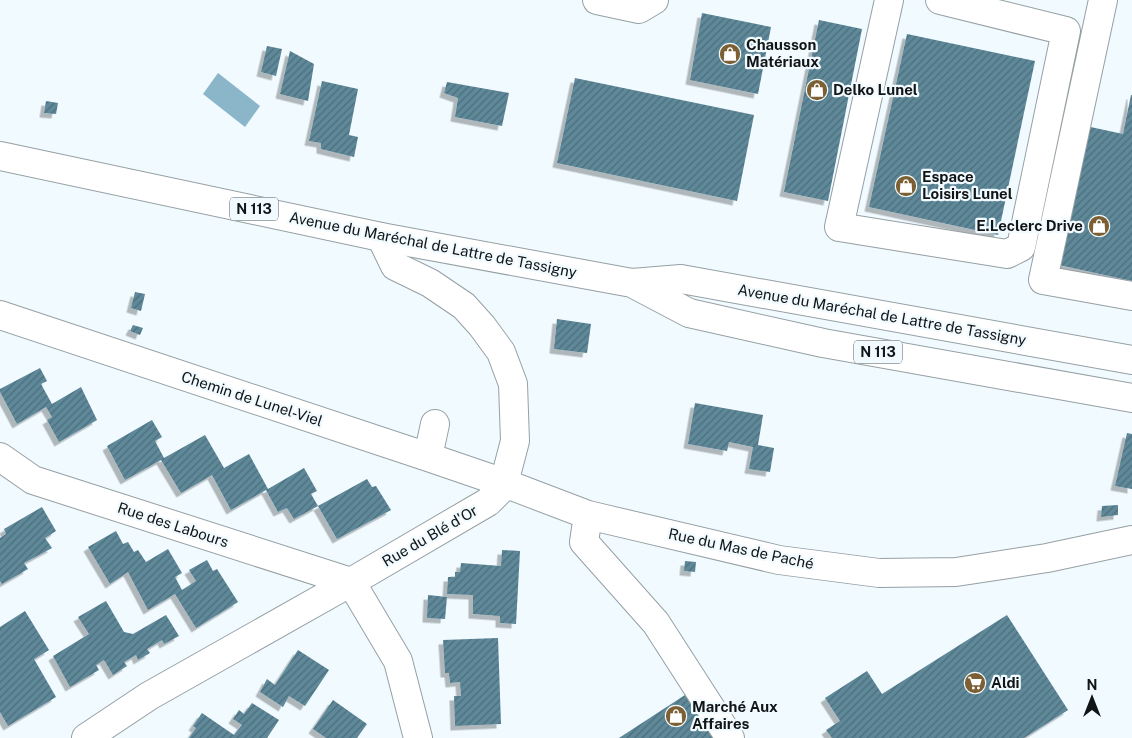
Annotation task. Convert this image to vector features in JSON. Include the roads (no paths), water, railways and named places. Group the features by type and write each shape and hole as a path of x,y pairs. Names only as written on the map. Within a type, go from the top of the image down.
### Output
{"street":[{"path":"597,0 639,9 654,0"},
{"path":"889,0 839,227 1007,254 1021,247 1066,31 940,0"},
{"path":"1103,0 1043,280 1132,296"},
{"name":"Avenue du Maréchal de Lattre de Tassigny","path":"0,156 381,236 632,283 681,279 1132,360"},
{"name":"Rue du Blé d'Or","path":"86,738 149,696 488,502 504,483 516,441 513,384 502,352 464,306 430,283 395,266 381,236"},
{"name":"Avenue du Maréchal de Lattre de Tassigny","path":"632,283 689,313 823,342 1132,398"},
{"name":"Chemin de Lunel-Viel","path":"0,315 504,483"},
{"path":"428,457 435,424"},
{"name":"Rue des Labours","path":"0,457 33,480 351,582"},
{"name":"Rue du Mas de Paché","path":"504,483 588,515 779,560 879,573 956,572 1047,558 1132,540"},
{"path":"588,515 584,542 656,623 730,738"},
{"path":"351,582 398,661 418,738"}],"water":[{"path":"218,73 260,106 245,127 203,94"}],"place":[{"name":"Chausson Matériaux","path":"730,54"},
{"name":"Delko Lunel","path":"817,90"},
{"name":"Espace Loisirs Lunel","path":"906,186"},
{"name":"E.Leclerc Drive","path":"1099,226"},
{"name":"Aldi","path":"975,683"},
{"name":"Marché Aux Affaires","path":"676,716"}]}
